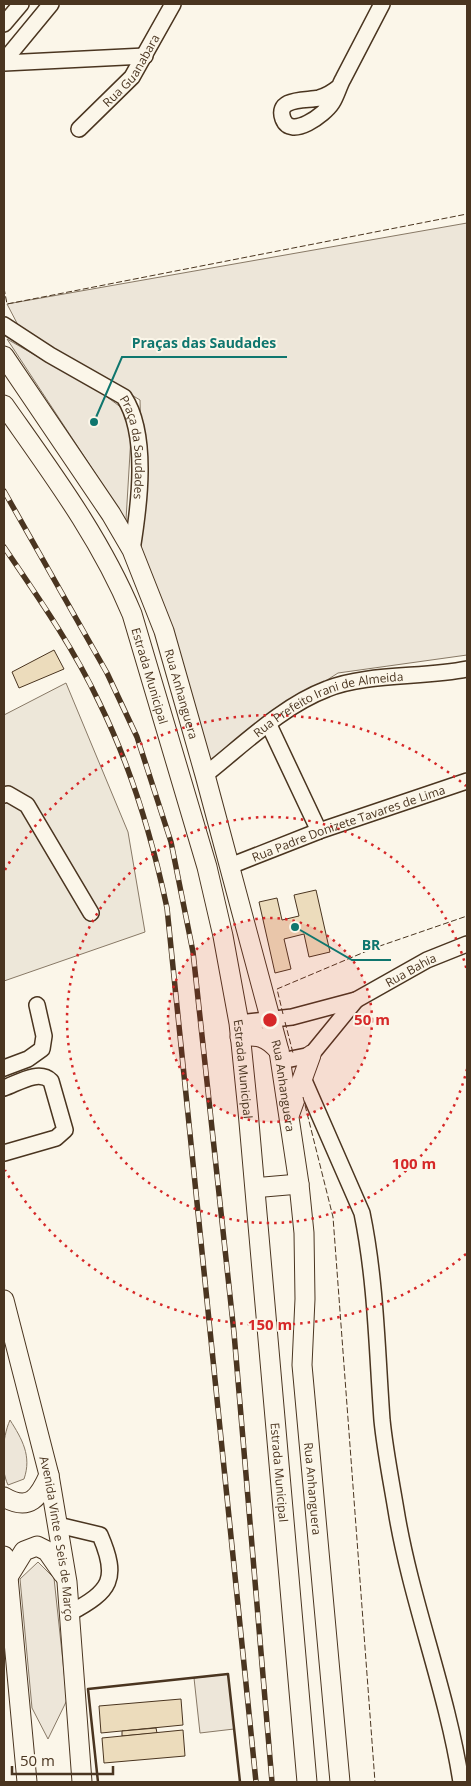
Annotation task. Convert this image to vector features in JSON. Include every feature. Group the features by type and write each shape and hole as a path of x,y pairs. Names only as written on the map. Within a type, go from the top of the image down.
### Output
{"main road":[{"name":"Rua Anhanguera","path":"4,356 111,514 132,550 164,631 206,775 280,1056 290,1115 304,1233 302,1365 340,1782"},
{"name":"Estrada Municipal","path":"4,404 86,523 118,578 132,614 207,868 223,936 239,1030 248,1111 307,1782"},
{"path":"239,1030 270,1041 280,1056"},
{"path":"290,1115 311,1056"},
{"path":"248,1111 257,1134 264,1187 276,1339 271,1375"},
{"path":"264,1187 299,1184"},
{"name":"Avenida Vinte e Seis de Março","path":"4,1300 48,1475 58,1525 70,1612 82,1782"},
{"path":"4,1497 16,1503 26,1503 34,1500 40,1495 48,1475"},
{"path":"8,1577 24,1551 36,1546 47,1551 67,1582"},
{"path":"4,1556 8,1577 27,1782"}],"street":[{"path":"4,24 21,4"},
{"path":"4,62 51,4"},
{"name":"Rua Guanabara","path":"79,129 126,84 145,56 173,4"},
{"path":"339,88 382,4"},
{"path":"4,62 145,56"},
{"name":"Praça da Saudades","path":"4,325 50,355 124,397 132,409 136,421 139,452 137,520 132,550"},
{"name":"Rua Prefeito Irani de Almeida","path":"206,775 302,700 328,688 352,682 438,675 467,669"},
{"path":"269,725 319,831"},
{"name":"Rua Padre Donizete Tavares de Lima","path":"230,866 319,831 467,781"},
{"path":"4,795 8,794 27,805 91,913"},
{"name":"Rua Bahia","path":"356,1000 427,960 467,944"},
{"path":"239,1030 269,1018 292,1017 356,1000"},
{"path":"280,1056 311,1056 356,1000"},
{"path":"4,1068 28,1059 42,1049 44,1036 37,1005"},
{"path":"4,1088 40,1075 47,1076 51,1081 65,1130 56,1138 4,1153"},
{"path":"303,1078 362,1213 376,1327 384,1437 396,1513 415,1598 457,1755 461,1782"},
{"path":"58,1525 100,1535 109,1567 109,1582 104,1590 91,1601 70,1612"}],"shaded area":[{"path":"467,223 467,655 338,673 260,723 210,765 139,550 143,511 140,400 19,327 7,304"},
{"path":"7,339 103,394 122,408 131,436 126,520"},
{"path":"66,683 128,832 145,932 4,981 4,715"},
{"path":"10,1420 22,1441 27,1463 24,1479 8,1485 5,1478 3,1453 5,1435"},
{"path":"38,1562 54,1578 67,1700 48,1739 32,1708 20,1579"},
{"path":"228,1674 234,1729 200,1733 194,1678"}],"building":[{"path":"54,650 64,669 19,688 12,672"},
{"path":"316,890 330,952 309,957 304,934 284,939 291,969 275,973 259,902 277,898 282,920 299,916 294,895"},
{"path":"181,1699 183,1725 101,1733 99,1706"},
{"path":"156,1728 157,1733 122,1736 122,1731"},
{"path":"183,1730 185,1756 104,1763 102,1738"}],"railway":[{"path":"4,491 107,673 137,737 171,842 193,952 234,1333 272,1782"},
{"path":"4,547 66,642 89,682 110,727 131,777 155,855 167,908 256,1782"}],"fence":[{"path":"4,288 7,304 467,214"},
{"path":"283,1014 277,989 374,948 467,916"},
{"path":"285,1022 293,1053"},
{"path":"303,1097 333,1217 375,1782"},
{"path":"88,1689 98,1782"}],"wall":[{"path":"98,1782 88,1689 228,1674 240,1782"}],"place":[{"name":"Praças das Saudades","path":"94,422"},
{"name":"BR","path":"295,927"}]}
